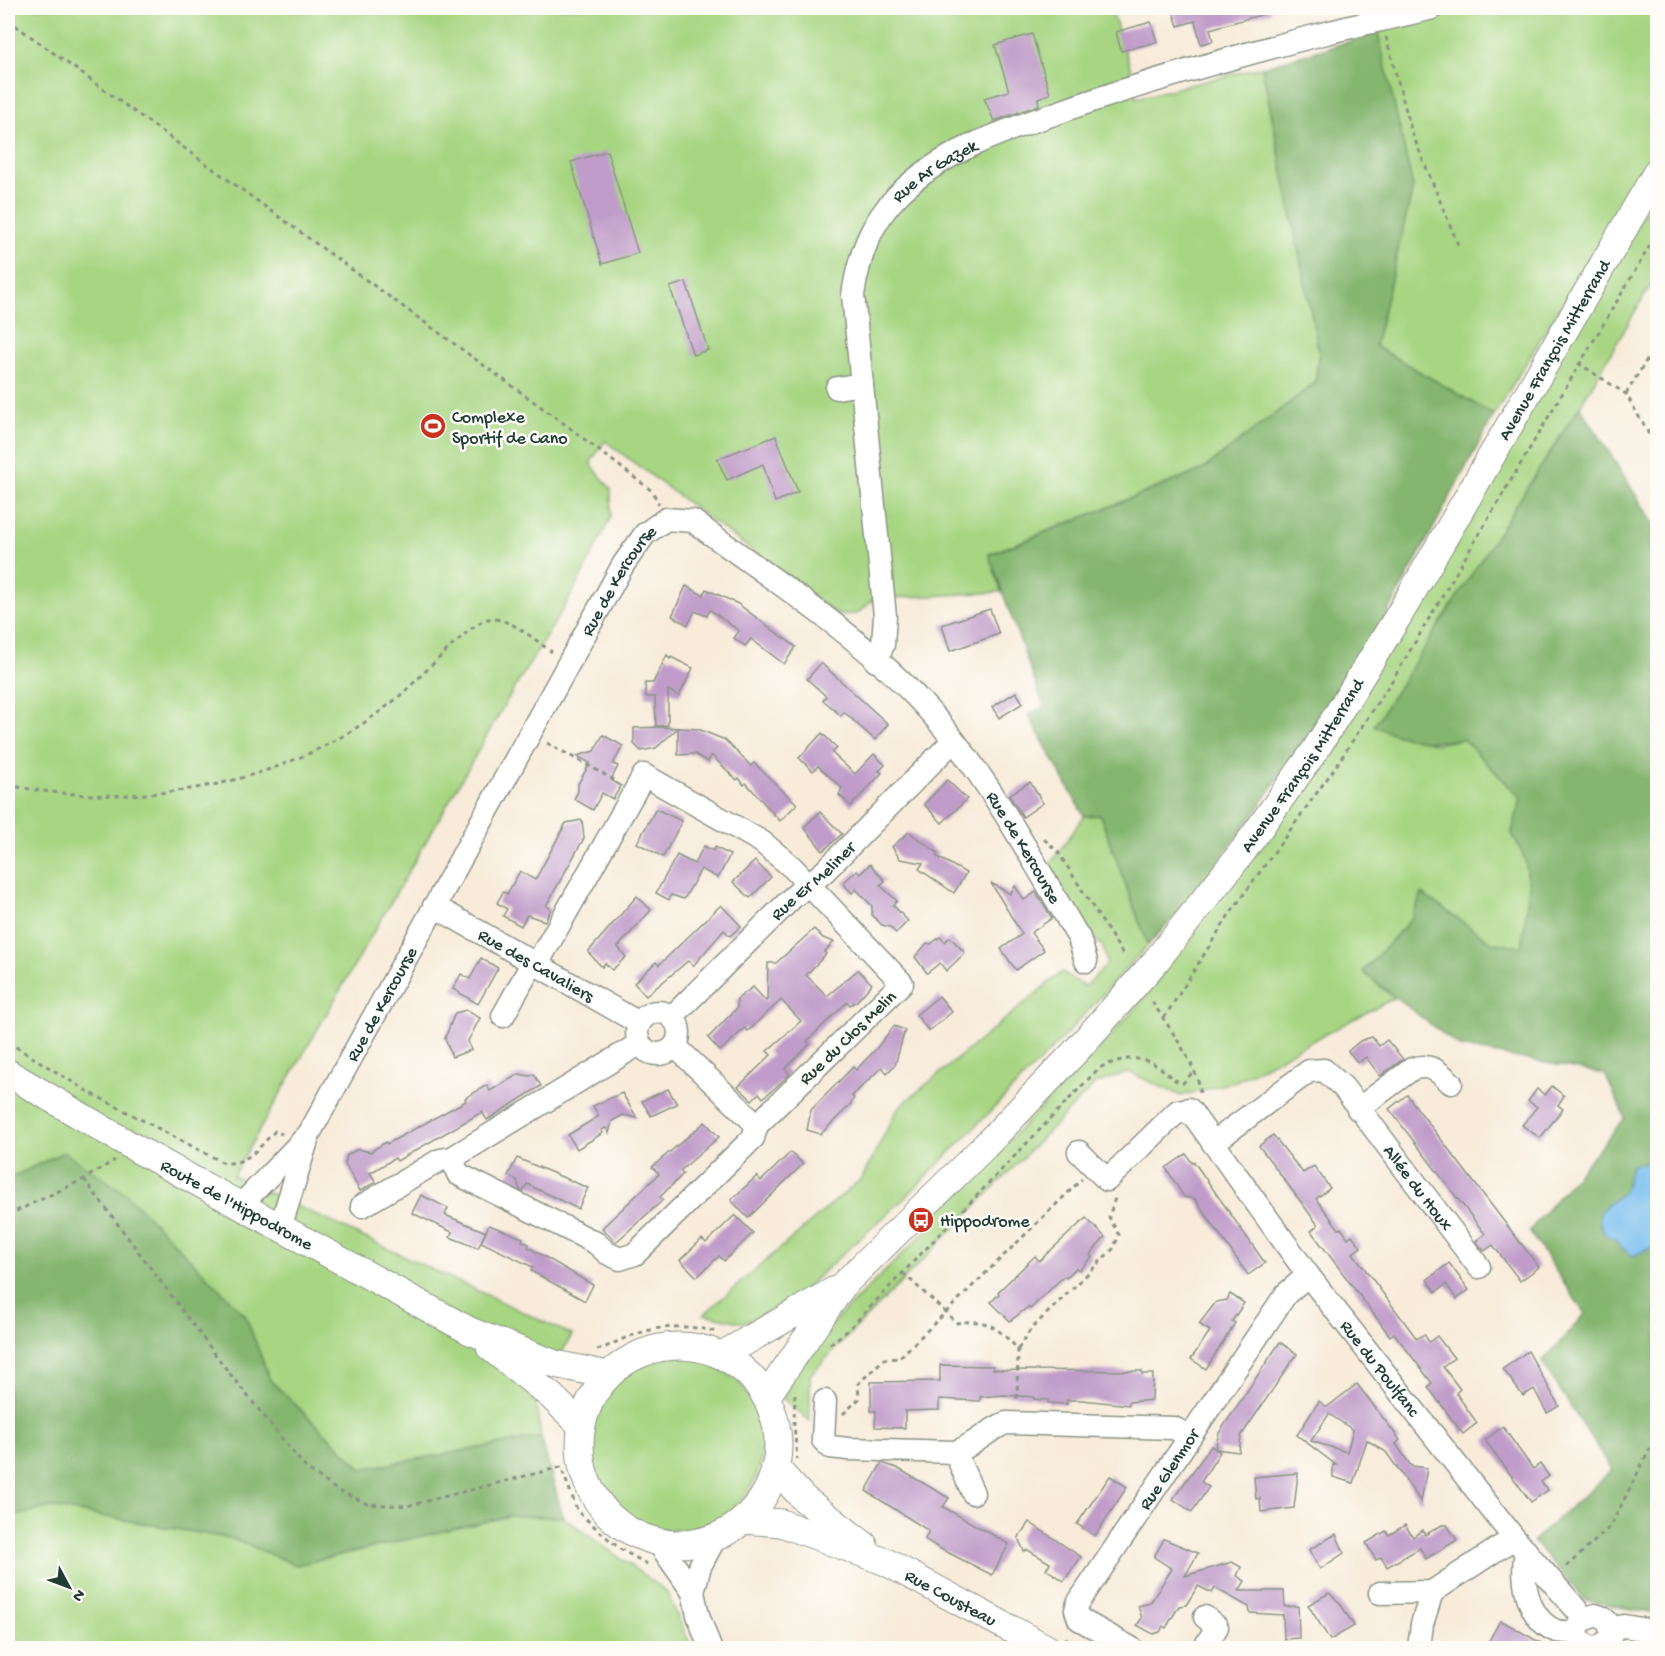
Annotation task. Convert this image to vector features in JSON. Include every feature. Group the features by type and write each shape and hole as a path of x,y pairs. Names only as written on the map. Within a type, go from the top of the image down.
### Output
{"main road":[{"name":"Avenue François Mitterrand","path":"766,1397 843,1285 985,1146 1075,1052 1155,962 1243,851 1316,749 1399,615 1658,170"},
{"name":"Route de l'Hippodrome","path":"8,1073 135,1148 470,1331 555,1364 608,1375"},
{"name":"Avenue François Mitterrand","path":"723,1344 843,1285"},
{"name":"Route de l'Hippodrome","path":"470,1331 551,1396 581,1425"},
{"path":"723,1344 766,1397 774,1418 778,1440 775,1467 768,1487 743,1520 716,1536 655,1555 605,1511 588,1485 580,1455 581,1425 591,1398 608,1375 632,1356 662,1347 723,1344"},
{"name":"Rue Cousteau","path":"775,1467 802,1498 886,1562"},
{"name":"Rue Cousteau","path":"743,1520 781,1523 886,1562 1046,1648"}],"street":[{"name":"Rue Ar Gazek","path":"876,661 883,645 885,616 853,295 858,266 867,238 880,217 899,194 926,172 973,144 1114,92 1331,32 1432,8"},
{"path":"837,388 862,384"},
{"name":"Rue de Kercourse","path":"281,1226 309,1134 623,565 645,534 666,519 693,521 876,661 922,703 992,794 1079,938 1086,961"},
{"name":"Rue Er Meliner","path":"672,1017 793,897 809,886 953,741"},
{"name":"Rue du Clos Melin","path":"452,1158 458,1174 596,1242 607,1253 620,1259 635,1254 753,1138 757,1125 902,983 809,886 762,842 644,775 635,791"},
{"path":"503,1016 635,791"},
{"name":"Rue des Cavaliers","path":"434,906 535,963 639,1033 652,1053 660,1054 675,1046"},
{"path":"362,1206 440,1160 452,1158 639,1033 643,1017 657,1012 672,1017 679,1032 675,1046 757,1125"},
{"path":"1358,1109 1412,1069 1423,1066 1436,1068 1451,1083"},
{"name":"Allée du Houx","path":"1213,1143 1309,1071 1324,1070 1333,1077 1479,1267"},
{"name":"Rue du Poulfanc","path":"1093,1166 1178,1111 1191,1111 1308,1275 1520,1544 1551,1580 1587,1641"},
{"name":"Rue de Kercourse","path":"241,1204 309,1134"},
{"name":"Rue Glenmor","path":"1131,1648 1079,1618 1076,1610 1188,1436 1286,1294 1308,1275"},
{"path":"832,1409 823,1440 830,1447 848,1449 955,1452 968,1448 996,1426 1016,1423 1174,1428 1188,1436"},
{"path":"955,1452 973,1493"},
{"path":"710,1648 698,1615 693,1592 700,1566 716,1536"},
{"path":"1380,1593 1432,1592 1520,1544 1523,1579 1532,1607 1542,1622 1555,1631 1587,1641 1600,1616 1611,1628 1624,1626 1658,1632"},
{"path":"655,1555 693,1592"},
{"path":"1419,1648 1422,1624 1432,1592"},
{"path":"1204,1648 1217,1627 1205,1617"}],"path":[{"path":"8,20 566,425 652,491 666,519"},
{"path":"1381,21 1412,132 1459,248"},
{"path":"1626,394 1658,341"},
{"path":"1578,363 1626,394 1658,450"},
{"path":"8,785 88,796 130,796 183,791 221,783 274,766 323,745 362,723 394,701 424,675 471,627 488,619 503,621 568,663"},
{"path":"529,733 635,791"},
{"path":"1018,837 1034,834 1048,841 1124,956"},
{"path":"824,1348 847,1330 1099,1068 1123,1058 1144,1059 1160,1068 1174,1082 1183,1083 1192,1076 1194,1071 1152,1002"},
{"path":"8,1042 87,1091 222,1162 240,1163 253,1154 275,1131 285,1136"},
{"path":"8,1215 84,1179 135,1148"},
{"path":"832,1409 859,1399 858,1384 884,1359 899,1358 1093,1166 1106,1189 1115,1197 1109,1217 1119,1235 1113,1249 1031,1329 1018,1349 1016,1423"},
{"path":"84,1179 230,1374 305,1467 338,1491 369,1504 407,1506 561,1467 578,1512 620,1549 655,1555"},
{"path":"902,1272 945,1315 957,1323 978,1320 996,1329 1018,1349"},
{"path":"590,1352 644,1331 664,1326 682,1326 723,1344"},
{"path":"795,1384 795,1442"},
{"path":"1551,1580 1610,1527 1658,1433"}],"green space":[{"path":"8,8 1111,8 1134,79 1136,98 1262,67 1319,352 1315,383 1202,470 989,554 1001,592 874,599 857,614 838,615 605,441 590,463 611,489 611,517 575,589 508,699 233,1176 572,1335 535,1400 541,1437 362,1469 270,1380 245,1315 64,1152 8,1179"},
{"path":"1372,8 1657,8 1657,143 1651,159 1494,415 1375,346 1413,187"},
{"path":"1378,33 1413,187 1375,346 1494,415 1386,616 1257,810 1191,898 1148,945 1100,815 1084,816 1028,714 1044,707 989,555 1202,470 1315,383 1319,352 1262,67"},
{"path":"1657,192 1657,274 1580,406 1375,726 1436,744 1463,739 1521,798 1512,833 1525,859 1529,887 1522,946 1493,943 1423,895 1411,919 1363,972 1394,998 1236,1081 1181,1096 1129,1072 1095,1084 810,1375 810,1421 783,1399 798,1357 936,1221 933,1217 1086,1062 1142,1001 1188,936"},
{"path":"1580,406 1657,529 1657,1614 1585,1600 1533,1541 1612,1470 1542,1362 1585,1314 1529,1231 1625,1118 1605,1074 1460,1047 1363,972 1411,919 1422,894 1493,943 1522,946 1529,887 1525,859 1512,833 1521,798 1463,739 1418,740 1374,726"},
{"path":"1100,815 1148,945 1061,1040 906,1197 794,1298 744,1323 704,1314 862,1178 898,1108 1062,972 1085,987 1107,964 1103,947 1037,883 1084,816"},
{"path":"64,1152 125,1193 245,1315 270,1380 362,1469 541,1437 563,1517 509,1516 296,1565 234,1539 50,1507 8,1518 8,1179"},
{"path":"676,1356 693,1357 709,1362 725,1370 738,1381 749,1394 757,1410 762,1426 762,1460 757,1476 749,1492 738,1505 725,1516 709,1524 693,1529 676,1530 659,1529 643,1524 627,1516 614,1505 603,1492 595,1476 590,1460 589,1443 590,1426 595,1410 603,1394 614,1381 627,1370 643,1362 659,1357"},
{"path":"50,1507 234,1539 296,1565 509,1516 563,1517 666,1591 692,1648 8,1648 8,1518"}],"water":[{"path":"1648,1163 1657,1179 1657,1245 1633,1256 1622,1248 1617,1240 1605,1235 1599,1217 1604,1207 1625,1188 1632,1165"}],"building":[{"path":"1172,8 1270,8 1271,12 1210,29 1213,41 1201,44 1195,21 1178,26"},
{"path":"1151,22 1157,42 1121,51 1116,32"},
{"path":"1032,34 1050,94 1038,98 1039,105 994,121 984,98 1009,91 995,45"},
{"path":"607,151 638,253 602,264 571,162"},
{"path":"686,282 708,350 693,355 670,287"},
{"path":"776,436 798,492 775,502 763,464 727,480 717,459"},
{"path":"686,586 703,595 706,589 738,604 796,647 784,664 751,639 745,646 734,638 739,631 710,610 707,616 695,611 688,625 672,616"},
{"path":"990,609 999,634 950,651 942,625"},
{"path":"667,655 670,659 671,657 693,668 679,696 668,690 668,725 656,726 655,697 646,697 645,683 653,683"},
{"path":"821,663 888,724 875,740 844,712 841,716 823,700 826,696 807,679"},
{"path":"1016,692 1023,703 999,718 992,707"},
{"path":"634,728 678,728 656,748 641,751 634,744"},
{"path":"678,728 698,729 725,740 751,766 754,763 797,804 780,821 746,783 744,785 739,778 737,780 711,755 708,762 695,754 678,755"},
{"path":"822,733 837,748 832,753 855,774 874,754 885,765 879,771 882,773 851,806 839,795 842,788 818,766 813,771 799,758"},
{"path":"603,735 623,746 613,764 618,766 611,780 621,786 613,799 602,793 593,810 574,799 578,791 578,784 590,763 577,756 594,751"},
{"path":"947,780 967,799 942,823 924,804"},
{"path":"1030,782 1043,803 1023,817 1009,795"},
{"path":"656,809 682,821 663,857 637,843"},
{"path":"820,812 842,834 823,851 804,827"},
{"path":"582,820 584,838 546,906 551,909 545,921 527,915 521,926 503,916 507,909 497,903 503,892 507,894 520,871 535,880 566,823"},
{"path":"909,832 938,853 936,856 966,873 954,893 919,869 923,863 900,859 892,847"},
{"path":"704,846 713,851 715,847 730,855 718,878 701,869 684,899 671,895 669,900 656,893 677,855 694,864"},
{"path":"755,861 771,877 750,898 733,882"},
{"path":"870,864 885,881 880,885 897,901 893,905 908,921 896,933 890,927 882,925 872,915 872,906 856,889 852,893 843,883 857,870 860,874"},
{"path":"991,883 1010,894 1015,886 1024,900 1036,892 1052,918 1031,933 1044,950 1016,970 1001,949 1022,934"},
{"path":"637,896 651,910 618,947 626,957 612,970 605,963 602,967 588,952"},
{"path":"721,905 741,926 730,936 724,930 693,966 688,961 646,996 634,983 656,962 659,965"},
{"path":"814,929 823,938 834,942 806,975 827,996 858,970 872,984 857,1001 850,1005 847,1002 807,1041 810,1044 785,1069 790,1074 763,1098 759,1093 752,1100 738,1087 771,1055 767,1051 801,1021 781,1000 748,1031 745,1028 720,1051 708,1038 737,1008 737,999 753,987 767,1002 768,963 776,963"},
{"path":"940,937 945,942 950,937 965,953 946,971 940,963 927,973 915,957 927,943 931,944"},
{"path":"481,958 498,968 478,1004 453,989 461,974 470,979"},
{"path":"939,996 952,1012 929,1031 916,1015"},
{"path":"466,1010 480,1018 468,1041 471,1050 452,1057 445,1038 455,1013"},
{"path":"894,1026 905,1030 895,1065 887,1073 882,1067 852,1096 854,1098 850,1105 821,1134 807,1130 811,1110 853,1067 856,1070"},
{"path":"1372,1037 1379,1046 1387,1040 1403,1059 1380,1076 1366,1057 1358,1063 1348,1051 1360,1041"},
{"path":"519,1074 530,1076 534,1074 541,1086 487,1120 482,1112 397,1161 395,1158 370,1173 376,1182 360,1191 345,1164 347,1155 358,1149 370,1152 386,1142 387,1144 466,1101 465,1098 487,1085 490,1091"},
{"path":"1552,1086 1564,1096 1558,1105 1563,1109 1540,1138 1522,1125 1537,1107 1528,1101 1537,1089 1545,1095"},
{"path":"668,1089 677,1104 651,1116 642,1101"},
{"path":"622,1093 637,1118 623,1115 612,1121 609,1133 606,1128 601,1130 603,1133 577,1149 568,1135 599,1116 593,1106"},
{"path":"1407,1095 1539,1267 1520,1281 1493,1245 1484,1251 1476,1241 1485,1234 1389,1109"},
{"path":"705,1122 719,1137 680,1171 683,1174 660,1197 663,1200 616,1242 602,1228 659,1174 652,1167"},
{"path":"1273,1135 1303,1173 1314,1166 1330,1188 1316,1199 1339,1229 1341,1228 1348,1238 1352,1235 1361,1247 1353,1253 1417,1339 1424,1334 1429,1342 1437,1336 1454,1358 1443,1367 1460,1389 1456,1393 1477,1423 1463,1434 1428,1387 1432,1383 1394,1333 1390,1336 1311,1231 1318,1225 1259,1146"},
{"path":"791,1152 803,1164 748,1218 731,1200 757,1176 761,1181"},
{"path":"1186,1154 1265,1263 1248,1275 1195,1199 1184,1197 1166,1168"},
{"path":"517,1158 588,1188 578,1209 527,1184 523,1192 520,1190 517,1180 508,1176"},
{"path":"421,1195 448,1208 445,1215 486,1232 478,1248 450,1237 452,1232 412,1213"},
{"path":"735,1215 753,1233 724,1261 719,1256 697,1277 680,1260 702,1239 706,1243"},
{"path":"1086,1218 1105,1237 1090,1255 1092,1257 1079,1270 1076,1268 1066,1278 1064,1276 1030,1309 1028,1307 1010,1321 991,1302 999,1294 998,1292 1035,1256 1039,1261"},
{"path":"489,1225 523,1238 522,1241 529,1244 528,1247 593,1285 585,1301 531,1271 533,1267 481,1242"},
{"path":"1449,1263 1469,1290 1457,1299 1446,1284 1436,1292 1427,1280"},
{"path":"1230,1294 1244,1303 1232,1321 1235,1323 1206,1369 1191,1359 1210,1331 1199,1324 1216,1302 1227,1300"},
{"path":"1280,1342 1297,1354 1241,1436 1239,1452 1215,1449 1219,1433"},
{"path":"1528,1351 1559,1406 1547,1413 1534,1389 1523,1396 1503,1369"},
{"path":"940,1365 993,1366 993,1369 1004,1370 1142,1371 1142,1374 1153,1374 1152,1400 1129,1402 1129,1405 1082,1400 1067,1400 1067,1404 1048,1403 1048,1400 1034,1399 1034,1397 1004,1395 980,1397 980,1401 939,1399 939,1410 905,1411 905,1428 875,1427 876,1411 871,1411 871,1382 940,1381"},
{"path":"1357,1384 1400,1440 1396,1444 1411,1466 1427,1468 1421,1502 1386,1452 1367,1440 1353,1483 1333,1477 1333,1465 1336,1465 1297,1435 1319,1401 1327,1407","holes":["1329,1414 1353,1430 1347,1452 1311,1441"]},
{"path":"1503,1427 1533,1469 1540,1464 1549,1476 1541,1482 1548,1490 1531,1502 1485,1440"},
{"path":"1211,1446 1220,1452 1201,1482 1209,1487 1192,1512 1173,1499"},
{"path":"882,1463 897,1468 949,1498 943,1507 1009,1544 992,1575 925,1539 929,1531 866,1491"},
{"path":"1298,1473 1294,1508 1261,1512 1260,1498 1256,1499 1254,1477"},
{"path":"1110,1476 1127,1487 1095,1536 1077,1524"},
{"path":"1029,1522 1081,1557 1064,1581 1046,1569 1050,1563 1028,1550 1024,1551 1018,1538"},
{"path":"1405,1525 1413,1537 1423,1530 1425,1535 1442,1525 1447,1525 1457,1540 1426,1559 1420,1548 1387,1567 1381,1557 1376,1560 1366,1543 1386,1531 1389,1535"},
{"path":"1336,1534 1344,1553 1320,1569 1309,1550"},
{"path":"1164,1539 1198,1553 1185,1576 1232,1562 1241,1567 1237,1576 1245,1581 1239,1591 1284,1591 1285,1607 1298,1606 1299,1638 1284,1639 1283,1615 1250,1613 1249,1607 1215,1588 1212,1593 1198,1586 1186,1605 1179,1606 1166,1628 1163,1626 1160,1632 1153,1634 1137,1625 1142,1618 1138,1606 1150,1603 1172,1569 1154,1557"},
{"path":"1329,1593 1340,1603 1354,1626 1330,1640 1308,1605"},
{"path":"1500,1621 1507,1624 1550,1648 1485,1648"}],"place":[{"name":"Complexe Sportif de Cano","path":"433,426"},
{"name":"Hippodrome","path":"921,1220"}]}
